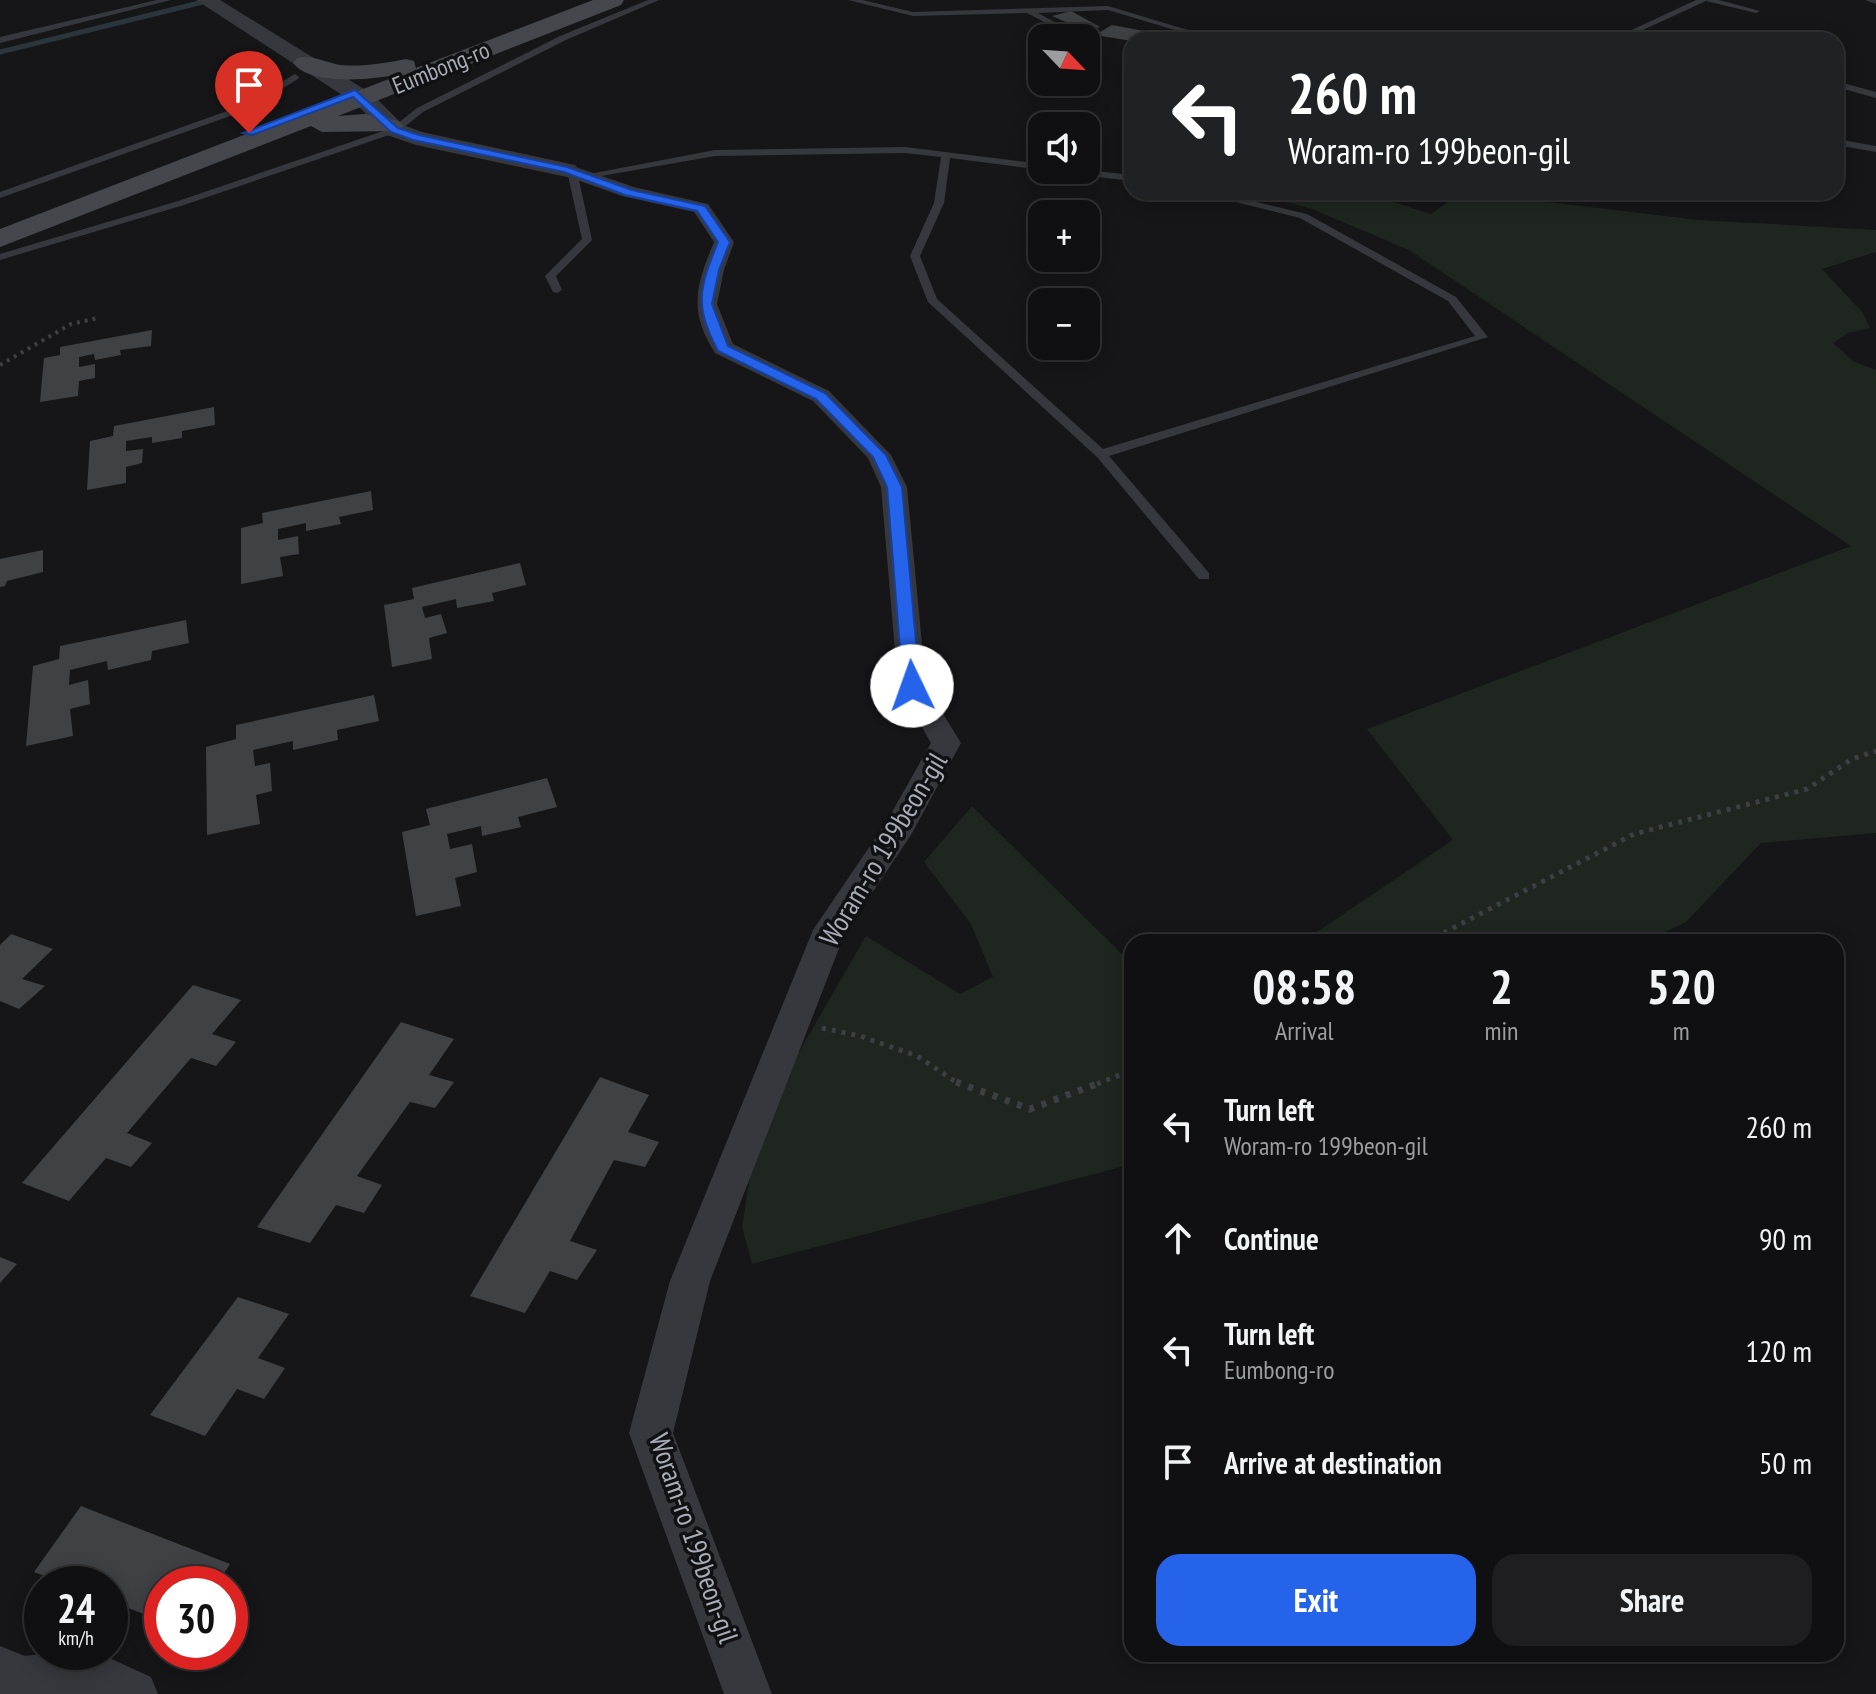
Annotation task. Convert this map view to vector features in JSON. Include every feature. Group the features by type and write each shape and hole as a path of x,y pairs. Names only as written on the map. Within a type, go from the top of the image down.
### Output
{"main road":[{"name":"Eumbong-ro","path":"448,61 591,0"},
{"name":"Eumbong-ro","path":"0,228 260,134 613,0"},
{"path":"260,134 287,100 297,70 361,72 448,61"},
{"path":"260,134 338,122 388,124 401,98 448,61"},
{"name":"Eumbong-ro","path":"0,239 260,134"}],"street":[{"path":"180,0 210,8 297,70 416,138 574,172"},
{"name":"Woram-ro 199beon-gil","path":"574,172 629,192 701,208 724,242 713,270 706,304 723,348 821,396 879,455 894,487 912,686 946,743 900,827 830,930 690,1281 651,1433 748,1694"},
{"path":"11,1684 89,1673 134,1694"}],"lane":[{"path":"0,40 167,0"},
{"path":"0,257 181,203 388,124 563,38 655,0"},
{"path":"852,0 913,14 1108,8 1190,32"},
{"path":"1632,32 1706,0 1756,11"},
{"path":"1869,0 1876,2"},
{"path":"1026,9 1052,24"},
{"path":"0,195 244,108 297,70"},
{"path":"1844,86 1876,95"},
{"path":"1844,143 1876,149"},
{"path":"557,290 550,276 587,240 574,172 715,153 905,150 1028,165"},
{"path":"946,155 939,203 915,256 932,300 1101,454 1204,576"},
{"path":"1100,174 1124,177"},
{"path":"1101,454 1482,337 1452,299 1303,216 1235,200"}],"path":[{"path":"0,365 71,324 98,318"},
{"path":"1441,934 1634,834 1807,789 1852,759 1876,751"},
{"path":"794,1022 860,1036 917,1056 961,1085 1030,1109 1124,1073"}],"shaded area":[{"path":"1278,200 1387,200 1431,214 1451,200 1531,200 1699,220 1876,230 1876,252 1822,269 1863,313 1870,328 1848,333 1833,343 1853,361 1876,370 1876,833 1761,843 1686,922 1661,934 1314,934 1453,840 1367,729 1851,546 1409,250 1312,209"},
{"path":"972,806 1124,956 1124,1166 752,1264 742,1227 754,1151 792,1064 866,936 960,994 993,977 971,924 924,862"}],"building":[{"path":"1071,11 1095,24 1070,24 1052,16"},
{"path":"1112,25 1150,32 1124,32 1124,40 1100,36 1100,32"},
{"path":"152,330 151,346 120,350 121,355 95,360 94,354 79,357 79,367 95,364 95,378 79,381 78,396 40,402 44,358 60,355 60,347"},
{"path":"214,407 215,425 182,431 182,438 152,443 152,437 126,441 126,451 143,449 142,463 126,467 126,483 87,490 90,441 113,436 114,426"},
{"path":"371,491 373,510 339,517 341,524 306,531 306,523 278,529 278,540 298,536 299,554 280,557 283,576 241,584 241,528 263,523 262,513"},
{"path":"43,550 43,572 7,581 5,586 0,587 0,559"},
{"path":"520,563 526,585 492,593 494,601 457,608 456,599 422,607 425,618 441,614 447,633 429,638 432,659 392,667 384,605 414,599 412,588"},
{"path":"186,620 189,643 152,651 151,660 108,670 107,661 70,670 69,685 88,680 90,704 70,709 73,736 26,746 33,666 59,659 60,646"},
{"path":"374,695 379,721 337,730 338,740 293,750 293,741 253,750 255,766 270,763 272,791 256,795 260,824 207,835 206,747 236,739 236,725"},
{"path":"547,778 557,807 518,817 521,827 482,836 481,826 447,834 450,849 472,844 477,872 455,878 461,906 416,916 402,832 430,825 426,809"},
{"path":"11,934 53,949 22,979 45,986 19,1009 0,1001 0,945"},
{"path":"193,985 241,1000 212,1034 236,1042 216,1066 191,1058 127,1133 152,1143 131,1167 106,1158 69,1201 22,1183"},
{"path":"401,1022 454,1039 429,1075 454,1082 435,1108 410,1102 357,1176 382,1185 364,1213 336,1205 310,1243 257,1227"},
{"path":"600,1077 649,1095 628,1132 659,1142 645,1167 614,1160 570,1241 597,1250 577,1280 550,1271 525,1313 470,1296"},
{"path":"0,1257 17,1264 0,1283"},
{"path":"238,1297 289,1314 258,1358 285,1368 264,1399 237,1389 205,1436 150,1415"},
{"path":"81,1506 230,1564 144,1566 144,1614 128,1608 128,1566 38,1566"}],"waterway":[{"path":"0,52 211,0"}],"route":[{"path":"249,133 355,93 395,130 416,138 567,170 629,192 701,208 724,242 713,270 706,304 723,348 821,396 879,455 894,487 912,686"}]}
